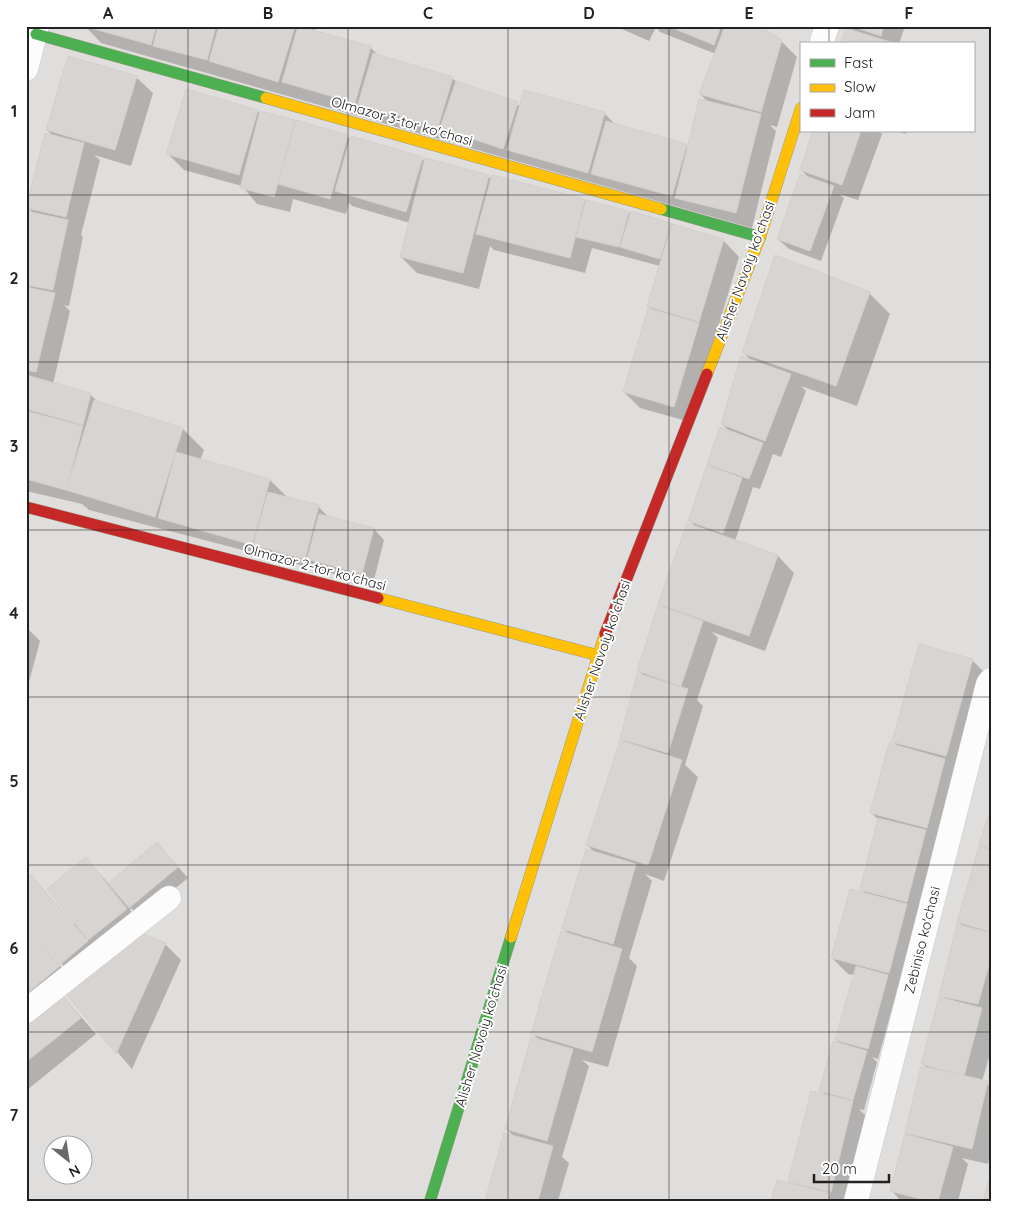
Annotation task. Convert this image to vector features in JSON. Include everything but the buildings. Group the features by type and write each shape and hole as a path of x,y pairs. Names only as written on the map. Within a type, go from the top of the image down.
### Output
{"street":[{"path":"26,69 36,30"},
{"name":"Olmazor 3-tor ko'chasi","path":"36,30 760,237"},
{"name":"Alisher Navoiy ko'chasi","path":"430,1201 597,655 760,237 800,111"},
{"name":"Olmazor 2-tor ko'chasi","path":"26,508 597,655"},
{"name":"Zebiniso ko'chasi","path":"856,1201 988,684 991,680"},
{"path":"26,1011 169,898"}],"shaded area":[{"path":"26,26 991,26 991,1201 26,1201"}],"traffic: fast":[{"path":"36,34 266,98"},
{"path":"661,209 760,237"},
{"path":"430,1201 511,937"}],"traffic: slow":[{"path":"266,98 661,209"},
{"path":"707,374 760,237 800,111"},
{"path":"378,598 597,655"},
{"path":"511,937 605,634"}],"traffic: jam":[{"path":"605,634 707,374"},
{"path":"26,507 378,598"}]}
